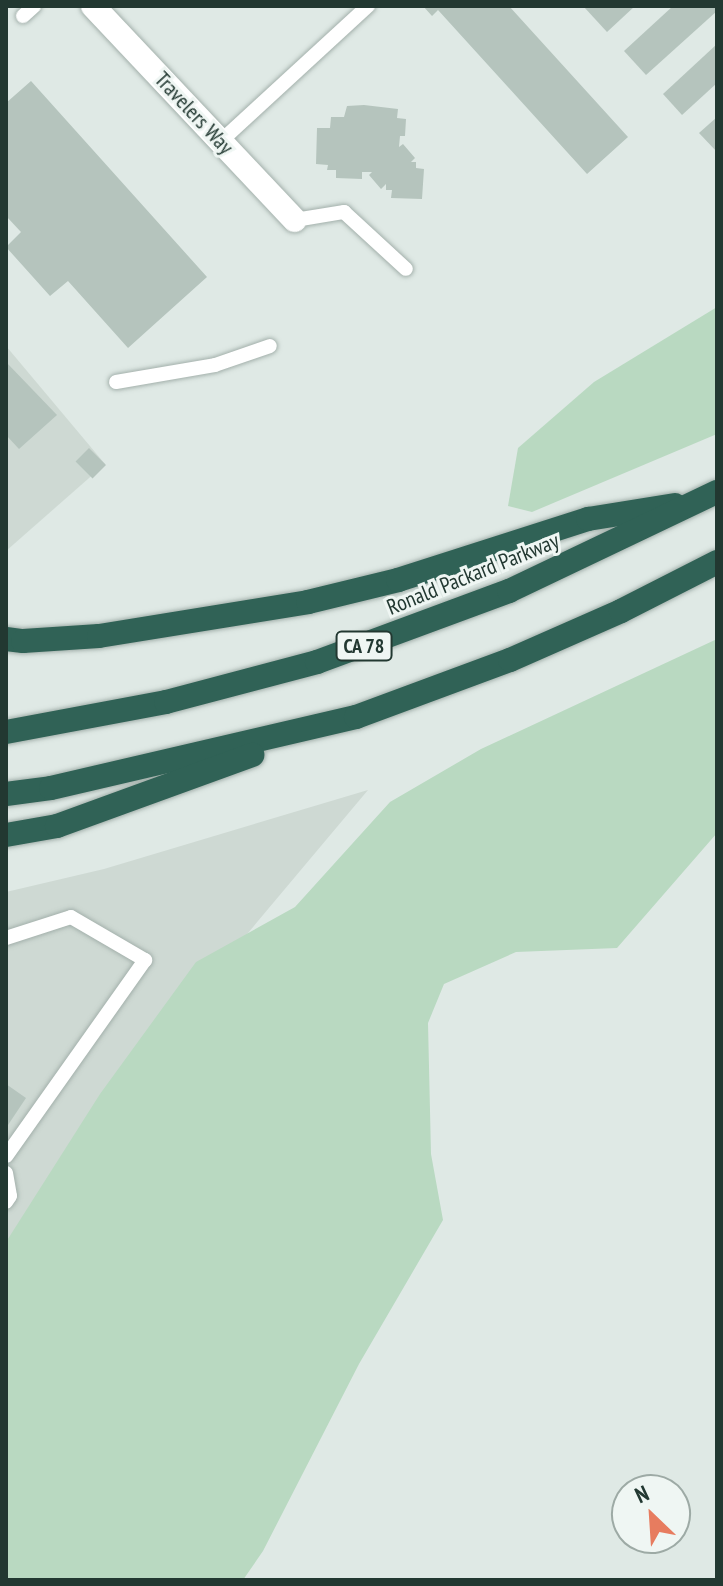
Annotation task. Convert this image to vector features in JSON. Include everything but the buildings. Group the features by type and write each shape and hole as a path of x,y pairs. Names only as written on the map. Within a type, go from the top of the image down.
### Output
{"highway":[{"path":"6,639 23,641 99,636 308,602 398,580 588,519 710,496"},
{"name":"Ronald Packard Parkway","path":"6,732 166,702 317,662 509,591 710,496"},
{"path":"6,835 57,826 510,660 621,611 717,562"},
{"path":"6,794 51,788 356,717"}],"street":[{"name":"Travelers Way","path":"93,6 295,220"}],"lane":[{"path":"221,141 368,6"},
{"path":"295,220 344,212 406,269"},
{"path":"116,382 215,365 270,346"},
{"path":"6,938 71,917 145,960 6,1156"},
{"path":"6,1173 10,1196 6,1202"}],"shaded area":[{"path":"6,346 105,464 6,551"},
{"path":"368,790 196,995 6,1288 6,892 104,869"}],"green space":[{"path":"717,307 717,434 532,512 508,506 518,448 594,382"},
{"path":"717,639 717,833 617,948 516,952 444,984 428,1023 431,1154 443,1220 359,1364 263,1551 243,1580 6,1580 6,1242 100,1094 196,962 295,907 390,802 481,749"}]}
